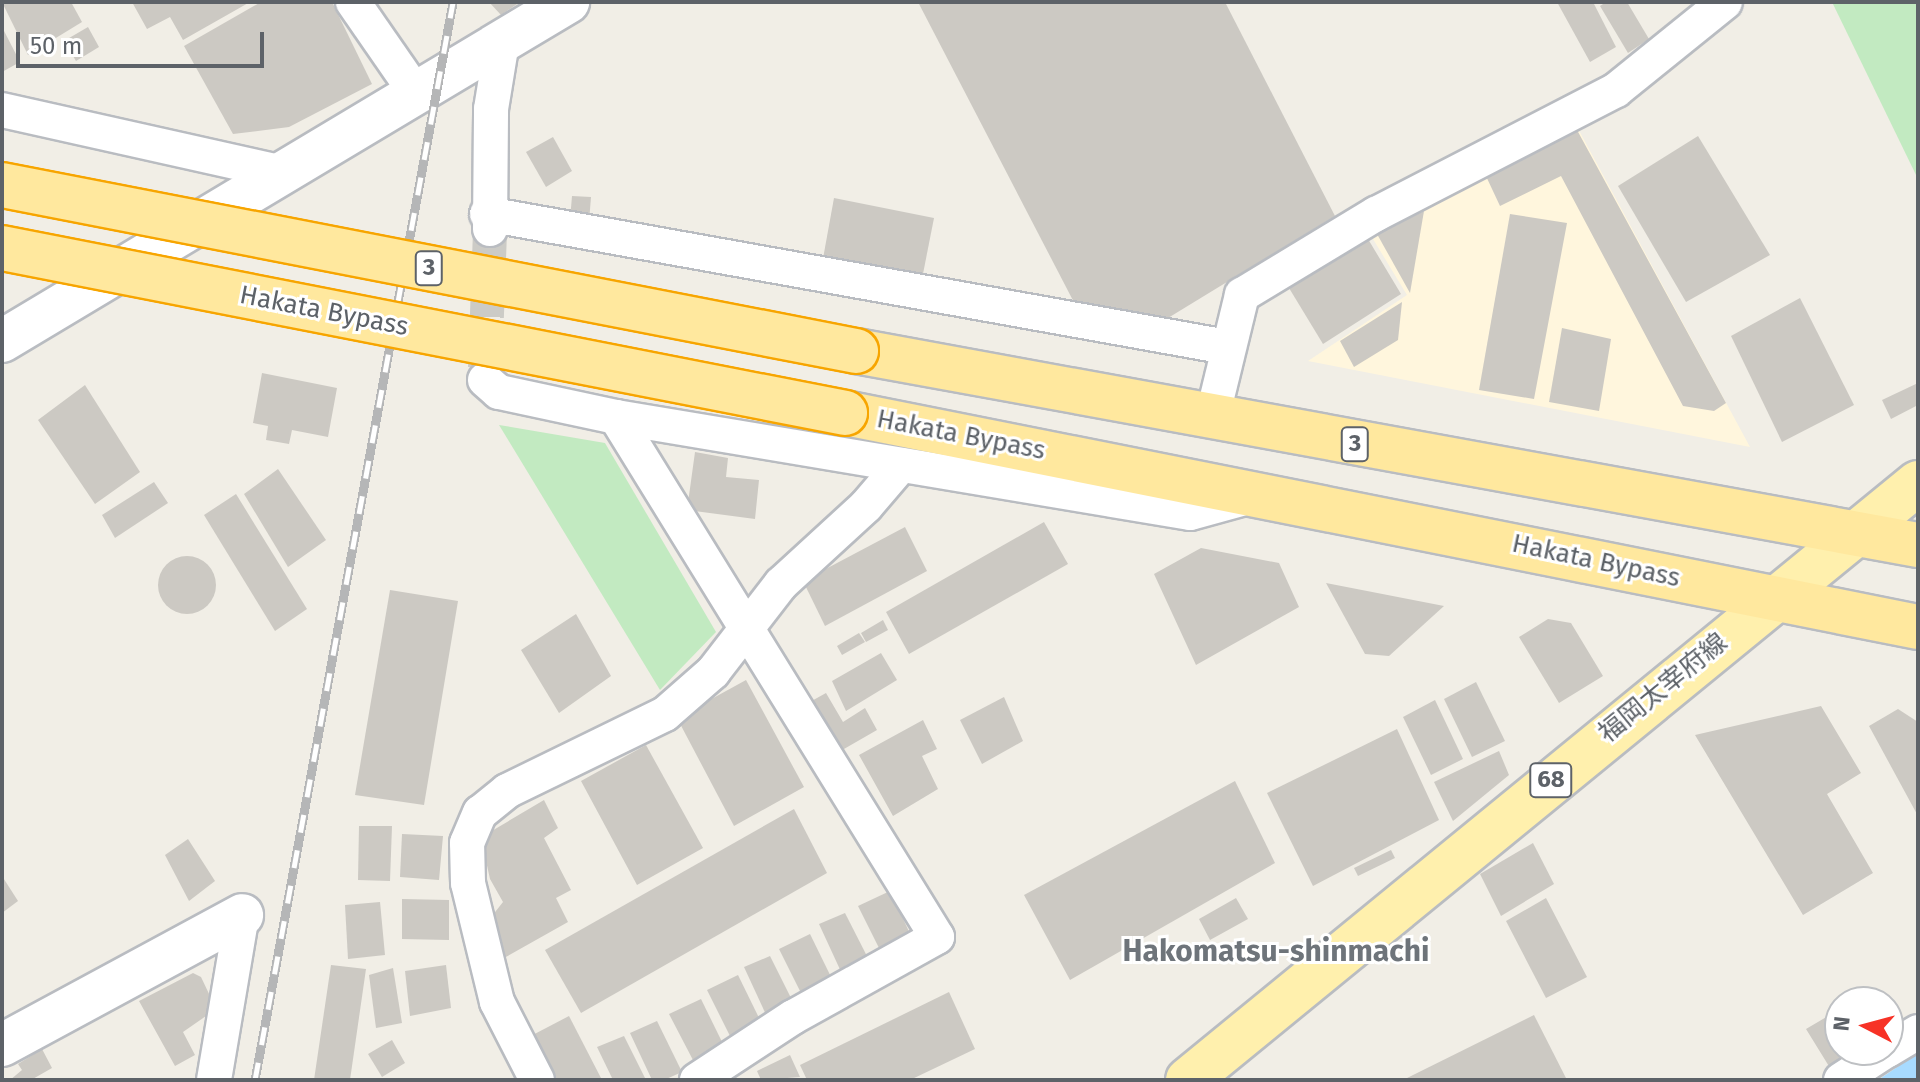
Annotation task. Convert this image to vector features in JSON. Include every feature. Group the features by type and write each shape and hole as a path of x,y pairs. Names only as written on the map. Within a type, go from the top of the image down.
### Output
{"highway":[{"name":"3","path":"2,185 1212,418 1918,545"},
{"name":"Hakata Bypass","path":"2,248 1264,492 1918,627"}],"main road":[{"name":"福岡太宰府線","path":"1188,1080 1773,597 1918,483"}],"street":[{"path":"353,2 416,93"},
{"path":"2,341 568,2"},
{"path":"1212,418 1242,295 1376,214 1616,90 1725,2"},
{"path":"502,42 491,109 488,221 1227,347"},
{"path":"2,110 283,173"},
{"path":"485,380 499,392 616,417 1190,513 1264,492"},
{"path":"616,417 744,630 937,937 793,1017 697,1080"},
{"path":"537,1080 497,1002 468,883 467,843 480,813 507,791 665,714 713,672 781,584 866,506 901,465"},
{"path":"2,1045 242,915"},
{"path":"214,1080 242,915"},
{"path":"1841,1080 1863,1066"}],"shaded area":[{"path":"1576,125 1750,447 1308,361 1407,295 1370,234"}],"green space":[{"path":"1832,2 1918,2 1917,177"},
{"path":"499,425 605,443 716,632 660,690"}],"water":[{"path":"1918,1053 1918,1080 1878,1080 1899,1066 1904,1066 1904,1062"}],"building":[{"path":"2,2 71,2 82,22 28,55"},
{"path":"132,2 250,2 183,40 170,17 147,29"},
{"path":"261,2 332,2 372,84 289,127 233,134 184,46"},
{"path":"489,2 520,2 501,15"},
{"path":"918,2 1225,2 1335,216 1168,318 1079,312"},
{"path":"1557,2 1593,2 1616,47 1590,62"},
{"path":"1606,2 1627,2 1649,39 1628,53 1600,6"},
{"path":"2,27 20,62 2,72"},
{"path":"88,27 99,47 76,61 64,41"},
{"path":"1577,130 1726,403 1714,411 1683,406 1561,176 1500,206 1485,174"},
{"path":"1698,136 1770,255 1686,302 1618,186"},
{"path":"553,137 572,171 546,187 526,152"},
{"path":"572,196 591,197 589,222 570,220"},
{"path":"834,198 934,218 921,284 822,264"},
{"path":"1424,211 1410,293 1377,234"},
{"path":"1510,214 1567,223 1534,399 1479,390"},
{"path":"1368,239 1401,294 1323,344 1289,288"},
{"path":"1800,298 1854,405 1782,442 1731,336"},
{"path":"1402,302 1398,340 1354,367 1340,341"},
{"path":"1562,328 1611,339 1599,411 1549,402"},
{"path":"262,373 337,388 328,437 292,430 289,444 266,440 268,426 253,423"},
{"path":"1918,383 1918,405 1891,419 1882,400"},
{"path":"85,385 140,472 95,504 38,420"},
{"path":"695,452 728,458 726,477 759,480 755,519 687,510"},
{"path":"278,469 326,540 288,567 244,494"},
{"path":"154,482 168,503 115,538 102,515"},
{"path":"236,494 307,609 275,631 204,515"},
{"path":"1044,522 1068,564 909,654 886,612"},
{"path":"905,527 927,571 825,626 803,581"},
{"path":"1201,548 1279,563 1299,607 1196,665 1154,574"},
{"path":"187,556 198,558 207,565 214,574 214,596 207,605 198,612 187,614 176,612 167,605 160,596 158,585 160,574 167,565 176,558"},
{"path":"1326,583 1444,606 1389,656 1365,654"},
{"path":"390,590 458,601 424,805 355,795"},
{"path":"576,614 611,676 559,713 521,650"},
{"path":"1548,619 1571,623 1603,676 1559,703 1519,637"},
{"path":"883,620 888,630 866,642 861,633"},
{"path":"859,633 865,642 842,655 837,646"},
{"path":"881,653 897,680 846,711 832,681"},
{"path":"746,680 804,787 734,826 677,718"},
{"path":"1476,682 1505,741 1472,757 1444,699"},
{"path":"826,693 843,722 865,708 877,730 837,753 808,703"},
{"path":"1004,697 1023,741 982,764 960,720"},
{"path":"1435,700 1463,759 1431,775 1403,717"},
{"path":"1821,706 1861,773 1827,794 1873,873 1803,915 1695,735"},
{"path":"1898,709 1918,722 1918,816 1869,726"},
{"path":"923,720 937,749 922,756 938,789 893,816 859,755"},
{"path":"1397,729 1439,820 1313,886 1267,793"},
{"path":"646,745 703,848 637,885 581,781"},
{"path":"1499,751 1509,775 1453,821 1434,782"},
{"path":"1235,781 1275,863 1070,980 1024,895"},
{"path":"544,800 558,828 544,838 571,890 556,898 568,922 504,958 488,921 503,902 490,879 482,843 485,835"},
{"path":"794,809 827,873 581,1013 545,950"},
{"path":"359,826 392,826 390,881 358,880"},
{"path":"402,834 443,836 439,880 400,877"},
{"path":"188,839 215,881 189,901 165,855"},
{"path":"1533,843 1554,884 1501,916 1480,874"},
{"path":"1391,850 1395,858 1358,876 1354,868"},
{"path":"2,876 18,901 2,913"},
{"path":"890,891 913,940 882,954 858,906"},
{"path":"1236,898 1248,919 1210,940 1199,919"},
{"path":"1546,898 1587,977 1546,998 1506,921"},
{"path":"402,899 449,900 449,940 402,939"},
{"path":"380,902 385,955 348,959 345,905"},
{"path":"845,913 871,964 843,976 819,924"},
{"path":"810,934 834,983 803,997 779,949"},
{"path":"770,956 795,1006 768,1019 744,967"},
{"path":"331,965 366,969 350,1080 314,1080"},
{"path":"446,965 451,1008 410,1016 405,971"},
{"path":"393,968 402,1023 376,1028 369,975"},
{"path":"193,973 201,977 211,998 206,1016 183,1032 195,1055 175,1066 139,1001"},
{"path":"738,975 762,1024 731,1038 707,990"},
{"path":"949,992 975,1049 910,1080 807,1080 800,1065"},
{"path":"701,999 725,1048 694,1062 669,1014"},
{"path":"1534,1015 1567,1080 1403,1080"},
{"path":"569,1016 602,1080 548,1080 525,1039"},
{"path":"1824,1018 1824,1058 1806,1029"},
{"path":"657,1021 682,1072 664,1080 652,1080 630,1033"},
{"path":"624,1036 646,1080 613,1080 597,1047"},
{"path":"392,1040 405,1063 382,1077 368,1054"},
{"path":"42,1049 52,1068 31,1080 10,1080 22,1070 18,1064"},
{"path":"790,1055 800,1077 761,1080 757,1071"},
{"path":"1829,1066 1852,1066 1835,1076"}],"tunnel":[{"path":"485,368 490,229"}],"railway":[{"path":"255,1080 453,2"}],"district":[{"name":"Hakomatsu-shinmachi","path":"1276,951"}]}
